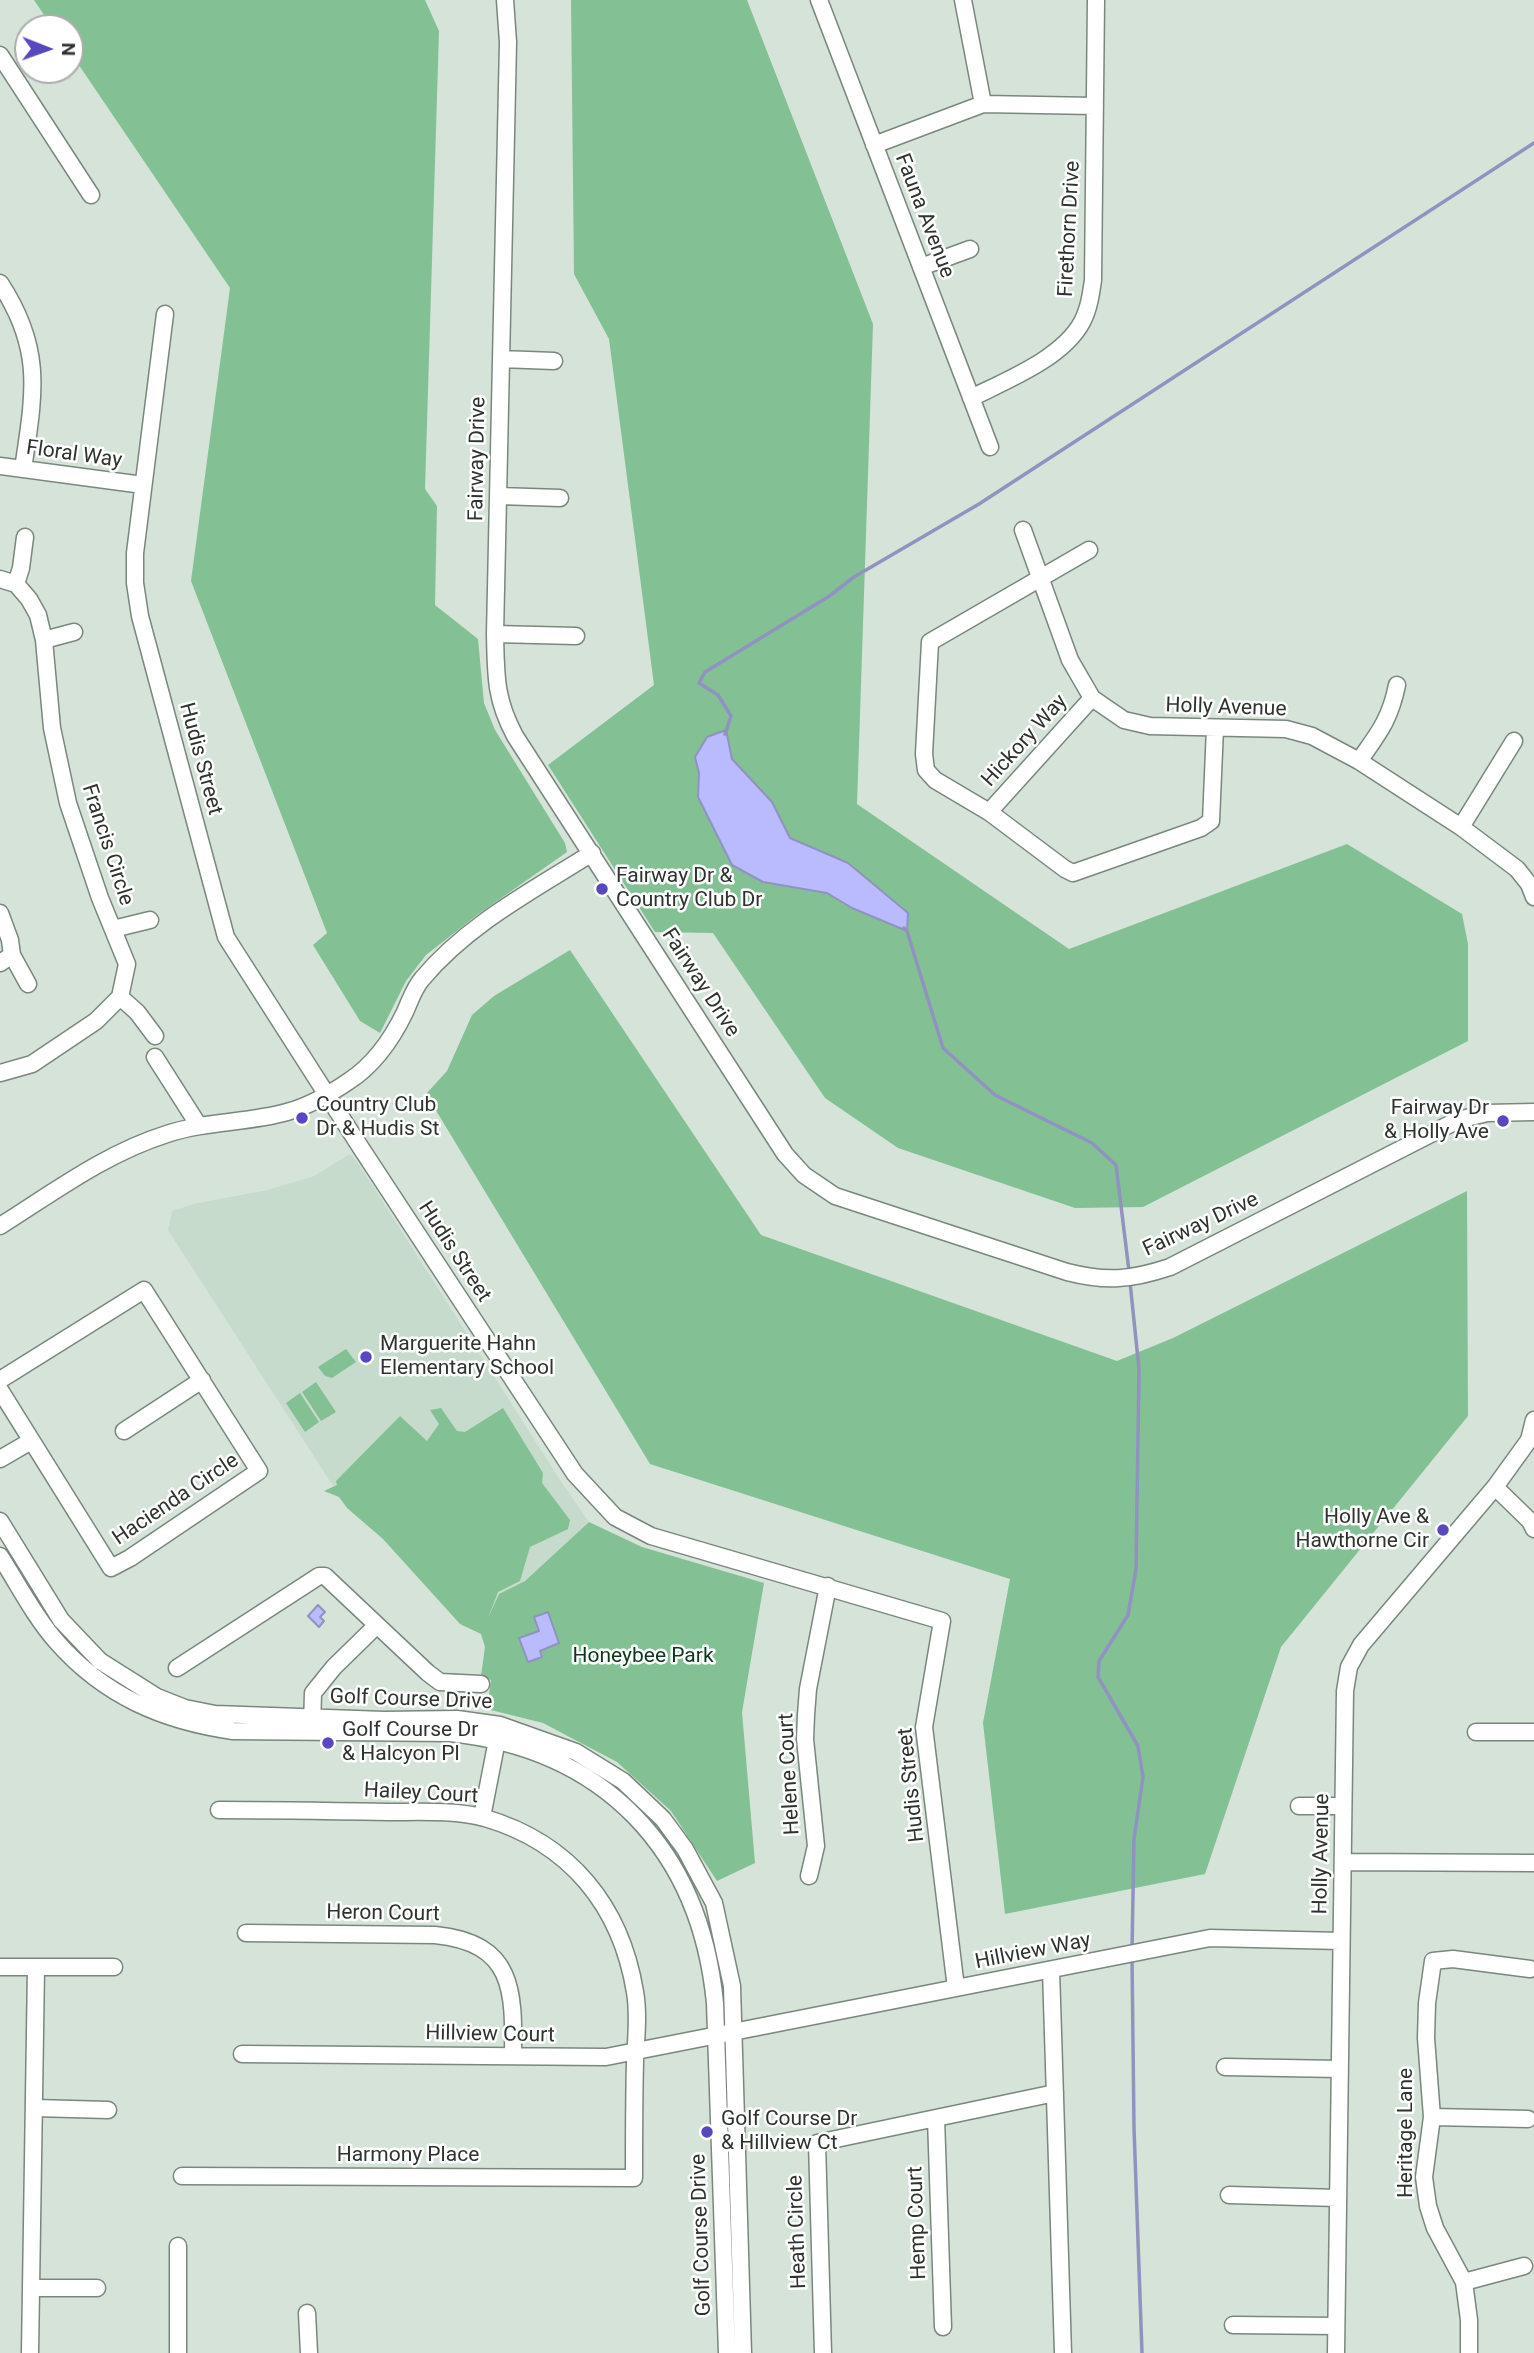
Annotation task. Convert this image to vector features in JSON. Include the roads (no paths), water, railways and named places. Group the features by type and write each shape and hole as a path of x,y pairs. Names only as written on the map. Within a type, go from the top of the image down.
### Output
{"street":[{"name":"Fairway Drive","path":"505,0 508,42 495,634 496,678 503,713 515,736 785,1154 804,1175 835,1196 1067,1272 1093,1278 1119,1279 1144,1276 1170,1267 1458,1121 1487,1112 1534,1112"},
{"name":"Fauna Avenue","path":"819,0 990,447"},
{"path":"963,0 983,104"},
{"name":"Firethorn Drive","path":"971,398 1055,353 1071,338 1082,322 1089,302 1093,280 1096,0"},
{"path":"2,63 91,195"},
{"path":"874,145 983,104 1095,106"},
{"path":"921,267 970,249"},
{"path":"0,283 23,324 30,349 34,385 23,469"},
{"name":"Hudis Street","path":"166,314 135,553 135,583 140,616 226,937 326,1095 575,1474 601,1504 615,1517 651,1536 942,1621 924,1727 956,1988"},
{"path":"501,359 554,361"},
{"name":"Floral Way","path":"0,466 143,485"},
{"path":"499,496 560,498"},
{"name":"Holly Avenue","path":"1023,530 1070,660 1092,698 1124,720 1150,726 1286,729 1312,736 1359,761 1461,827 1517,869 1529,884 1534,897"},
{"path":"8,582 21,568 25,537"},
{"path":"1089,550 930,642 924,754 926,770 935,780 989,812 1073,873 1201,828 1211,821 1215,728"},
{"name":"Francis Circle","path":"8,582 29,599 38,615 44,640 52,728 68,803 79,841 127,964 120,997"},
{"path":"44,640 74,632"},
{"path":"495,634 576,636"},
{"path":"1359,761 1386,724 1397,685"},
{"name":"Hickory Way","path":"989,812 1092,698"},
{"path":"1461,827 1514,741"},
{"path":"0,1226 115,1154 167,1133 285,1113 326,1095 361,1072 385,1047 392,1039 420,981 475,926 592,853"},
{"path":"0,913 10,940 6,959 29,984"},
{"path":"113,929 150,920"},
{"path":"0,1073 32,1064 96,1021 120,997 137,1012 155,1036"},
{"path":"155,1057 199,1126"},
{"name":"Hacienda Circle","path":"0,1380 144,1290 259,1471 130,1559 111,1568 0,1390"},
{"path":"124,1431 202,1380"},
{"name":"Holly Avenue","path":"1336,2353 1345,1691 1349,1667 1361,1645 1495,1487 1529,1440 1534,1420"},
{"path":"0,1459 31,1441"},
{"path":"1495,1487 1530,1521 1534,1529"},
{"name":"Golf Course Drive","path":"0,1521 61,1620 100,1661 157,1697 215,1714 312,1725 450,1733 499,1732 576,1752 624,1781 663,1819 685,1849 714,1903 732,1986 743,2353"},
{"name":"Golf Course Drive","path":"0,1556 54,1639 76,1662 114,1691 150,1711 202,1727 233,1731 312,1725"},
{"path":"177,1668 319,1576 325,1576 428,1674 440,1682 481,1684"},
{"name":"Helene Court","path":"809,1877 816,1846 805,1739 806,1715 808,1689 828,1586"},
{"path":"312,1725 313,1693 334,1667 377,1625"},
{"path":"482,1817 499,1732"},
{"name":"Golf Course Drive","path":"499,1732 581,1772 622,1803 676,1868 696,1912 712,1968 727,2353"},
{"path":"1476,1732 1534,1732"},
{"path":"1299,1806 1343,1807"},
{"name":"Hailey Court","path":"219,1810 442,1813 482,1817 516,1829 546,1846 578,1871 607,1910 628,1957 636,1996 634,2178"},
{"path":"1343,1862 1534,1863"},
{"name":"Heron Court","path":"246,1933 435,1935 457,1937 472,1943 504,1971 514,2009 513,2056"},
{"name":"Hillview Way","path":"735,2032 1210,1938 1342,1941"},
{"name":"Heritage Lane","path":"1469,2353 1469,2320 1464,2282 1435,2228 1428,2206 1424,2177 1432,2117 1426,2038 1427,2003 1433,1961 1453,1959 1530,1969"},
{"path":"0,1967 114,1967"},
{"path":"30,2353 36,1968"},
{"path":"1051,1970 1063,2353"},
{"name":"Hillview Court","path":"242,2054 596,2057 636,2052 735,2032"},
{"path":"1225,2067 1340,2069"},
{"name":"Heath Circle","path":"823,2353 817,2143 1055,2093"},
{"path":"35,2108 108,2110"},
{"path":"1432,2117 1528,2119"},
{"name":"Hemp Court","path":"936,2118 943,2327"},
{"name":"Harmony Place","path":"182,2176 634,2178"},
{"path":"1229,2195 1338,2198"},
{"path":"178,2246 178,2353"},
{"path":"1464,2282 1524,2266"},
{"path":"32,2288 97,2288"},
{"path":"307,2313 309,2353"},
{"path":"1233,2325 1336,2326"}],"water":[{"path":"726,730 732,759 772,802 790,838 848,863 908,913 907,931 852,908 827,893 763,882 732,865 698,797 699,773 695,757 707,737"},
{"path":"318,1605 325,1612 320,1617 324,1621 319,1627 308,1616"},
{"path":"548,1612 559,1643 540,1651 542,1657 528,1662 519,1638 539,1631 534,1617"}],"waterway":[{"path":"725,734 731,716 718,695 699,683 705,672 828,597 854,577 979,504 1534,143"},
{"path":"904,928 943,1048 995,1095 1092,1143 1116,1165 1129,1271"},
{"path":"1130,1282 1139,1369 1136,1569 1128,1615 1099,1661 1098,1677 1138,1746 1143,1777 1134,1839 1132,1950"},
{"path":"1132,1957 1134,2128 1142,2353"}],"place":[{"name":"Fairway Dr & Country Club Dr","path":"602,889"},
{"name":"Country Club Dr & Hudis St","path":"302,1118"},
{"name":"Fairway Dr & Holly Ave","path":"1503,1121"},
{"name":"Marguerite Hahn Elementary School","path":"366,1357"},
{"name":"Holly Ave & Hawthorne Cir","path":"1443,1530"},
{"name":"Golf Course Dr & Halcyon Pl","path":"328,1743"},
{"name":"Golf Course Dr & Hillview Ct","path":"707,2132"}],"park label":[{"name":"Honeybee Park","path":"643,1657"}]}
